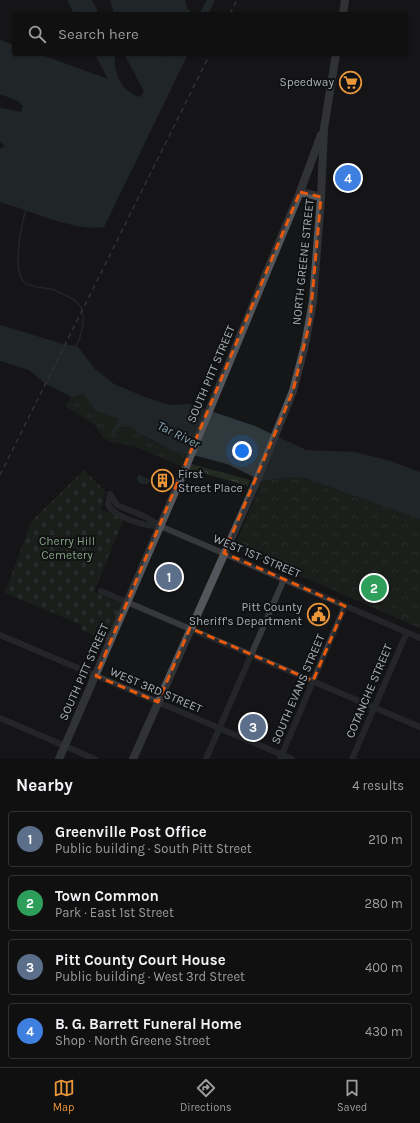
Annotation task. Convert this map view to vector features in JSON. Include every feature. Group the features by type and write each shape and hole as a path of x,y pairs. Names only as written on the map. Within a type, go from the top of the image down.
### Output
{"main road":[{"path":"343,12 345,0"},
{"name":"NORTH GREENE STREET","path":"133,759 190,628 255,485 293,391 306,339 313,301 322,197 324,128 336,56"},
{"name":"SOUTH PITT STREET","path":"59,759 186,467 300,192 324,128"},
{"path":"300,192 322,197"}],"street":[{"path":"108,507 110,494 116,503 160,526"},
{"path":"108,507 116,503"},
{"path":"108,507 111,511 134,521 152,527 160,526"},
{"path":"134,521 136,513"},
{"name":"WEST 1ST STREET","path":"160,526 420,638"},
{"path":"206,759 284,580"},
{"path":"101,591 420,727"},
{"name":"SOUTH EVANS STREET","path":"281,757 345,606"},
{"name":"COTANCHE STREET","path":"352,759 407,632"},
{"name":"WEST 3RD STREET","path":"0,636 219,728 281,757 292,759"},
{"path":"0,718 94,759"}],"highlighted area":[{"path":"300,192 321,197 310,321 293,391 224,553 345,606 313,681 190,628 158,702 96,676"}],"green space":[{"path":"82,394 86,396 91,404 101,412 118,418 120,426 127,424 155,443 170,450 186,454 181,466 134,446 112,442 103,438 95,425 65,406 72,397"},
{"path":"191,464 250,480 248,486 206,474 188,474 187,470"},
{"name":"Cherry Hill Cemetery","path":"84,470 106,492 101,510 124,518 94,592 123,604 107,642 81,629 82,625 5,593 31,522"},
{"path":"294,477 323,483 420,519 420,628 234,547 262,481"}],"water":[{"path":"67,0 92,0 98,12 73,12"},
{"path":"110,0 185,0 187,8 191,12 113,12"},
{"path":"207,0 215,0 209,12 200,12"},
{"path":"0,40 12,44 12,56 45,56 108,79 96,56 115,56 115,68 123,86 128,91 140,97 144,91 125,56 187,56 104,227 92,228 66,223 0,202 0,149 5,146 0,142 0,108 21,112 23,106 18,101 0,94"},
{"name":"Tar River","path":"0,325 63,344 77,346 95,369 114,384 145,397 169,405 190,404 255,426 306,450 354,452 387,460 420,472 420,519 308,479 293,477 262,481 227,464 174,452 139,433 127,424 122,425 112,435 112,431 119,420 118,418 96,411 84,395 82,394 72,397 46,384 29,370 0,361"},
{"path":"139,475 150,480 148,484 141,484 137,479"}],"waterway":[{"path":"26,209 22,225 18,258 21,277 28,285 51,289 71,298 78,303 82,311 83,322 80,338 76,347"}],"railway":[{"path":"231,12 237,0"},
{"path":"0,475 209,56"}],"place":[{"name":"Speedway","path":"350,82"},
{"name":"B. G. Barrett Funeral Home","path":"348,178"},
{"name":"First Street Place","path":"163,481"},
{"name":"Greenville Post Office","path":"169,577"},
{"name":"Town Common","path":"374,588"},
{"name":"Pitt County Sheriff's Department","path":"318,614"},
{"name":"Pitt County Court House","path":"253,727"}]}
